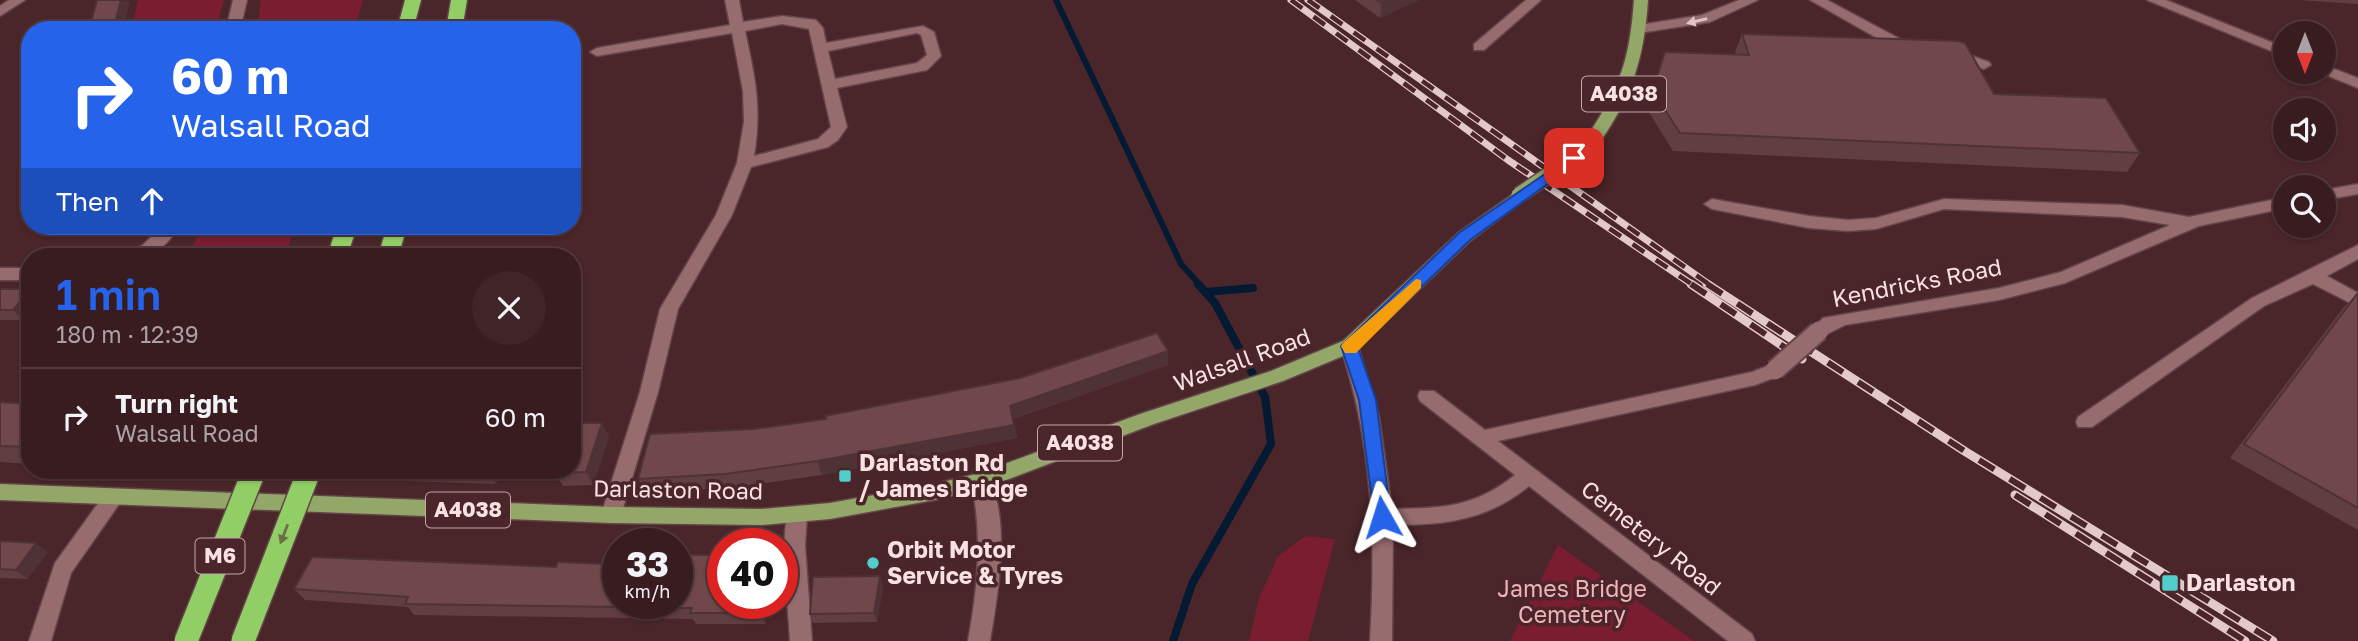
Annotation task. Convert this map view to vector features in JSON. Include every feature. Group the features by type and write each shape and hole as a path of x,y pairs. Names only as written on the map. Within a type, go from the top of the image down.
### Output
{"highway":[{"path":"407,21 413,0"},
{"path":"456,21 460,0"},
{"name":"M6","path":"186,641 251,479"},
{"name":"M6","path":"243,641 306,479"}],"main road":[{"name":"A4038","path":"1639,29 1641,0"},
{"name":"Walsall Road","path":"934,492 981,481 1147,419 1277,376 1349,346 1464,237 1519,195 1587,149 1623,97 1633,66 1639,29"},
{"name":"Darlaston Road","path":"0,492 611,515 797,515 934,492"}],"street":[{"path":"0,12 18,0"},
{"path":"235,21 240,0"},
{"path":"611,515 649,392 669,309 724,215 745,163 752,122 750,91 732,0"},
{"path":"1479,47 1534,0"},
{"path":"1639,29 1705,19 1751,0"},
{"path":"1817,0 1896,43 1937,48 1984,65"},
{"path":"2154,0 2273,49"},
{"path":"597,52 737,27 801,20 816,28 839,127 833,136 823,143 745,163"},
{"path":"821,48 918,29 927,32 934,56 922,67 829,85"},
{"path":"2336,74 2358,83"},
{"path":"2336,193 2358,190"},
{"path":"1712,204 1841,225 1886,221 1924,206 1944,204 2122,211 2190,223"},
{"name":"Kendricks Road","path":"1483,439 1494,434 1755,378 1774,370 1829,323 1999,294 2065,276 2190,223 2273,205"},
{"path":"150,248 163,235"},
{"path":"2085,422 2258,302 2354,259"},
{"path":"0,274 21,274"},
{"path":"2314,276 2358,300"},
{"path":"1349,346 1368,400 1382,517 1381,641"},
{"name":"Cemetery Road","path":"1427,396 1744,641"},
{"path":"1382,517 1463,515 1485,508 1528,475"},
{"path":"979,641 991,574 991,526 981,481"},
{"path":"40,641 62,569 114,497"},
{"path":"797,515 795,545 801,641"}],"green space":[{"path":"138,0 224,0 218,21 133,21"},
{"path":"261,0 363,0 357,21 258,21"},
{"path":"198,235 292,235 288,248 192,248"},
{"path":"1305,536 1335,539 1308,641 1249,641 1259,598 1278,556"},
{"name":"James Bridge Cemetery","path":"1558,545 1694,641 1510,641"}],"building":[{"path":"97,0 121,0 115,21 91,21"},
{"path":"1742,34 1965,43 1994,94 2106,98 2140,153 1680,133 1656,96 1655,83 1665,52 1749,55"},
{"path":"0,289 21,289 21,301 13,310 0,310"},
{"path":"2358,294 2358,508 2244,444"},
{"path":"1157,333 1168,351 1010,406 1014,425 817,461 725,474 638,479 650,434 754,429 826,419 825,416 1020,378"},
{"path":"0,402 21,403 21,447 0,446"},
{"path":"581,423 602,423 586,472 581,472"},
{"path":"0,541 36,543 16,570 0,569"},
{"path":"693,555 707,555 707,613 693,613"},
{"path":"312,557 556,567 558,562 602,564 602,607 405,604 408,597 294,589"},
{"path":"880,576 874,613 810,614 813,577"}],"waterway":[{"path":"1056,0 1181,264 1200,285"},
{"path":"1198,284 1205,292"},
{"path":"1205,292 1253,288"},
{"path":"1173,641 1192,584 1271,444 1265,397 1215,303 1205,292"}],"railway":[{"path":"1291,0 1508,160 1693,285"},
{"path":"1308,0 1710,285"},
{"path":"1691,284 1802,359"},
{"path":"1707,284 1966,452 2273,641"},
{"path":"2015,495 2245,641"}],"slow traffic":[{"path":"1350,349 1349,346 1416,284"}],"place":[{"name":"Darlaston Rd / James Bridge","path":"845,476"},
{"name":"Orbit Motor Service & Tyres","path":"873,563"},
{"name":"Darlaston","path":"2170,583"}],"route":[{"path":"1382,517 1368,400 1349,346 1464,237 1574,158"}]}
